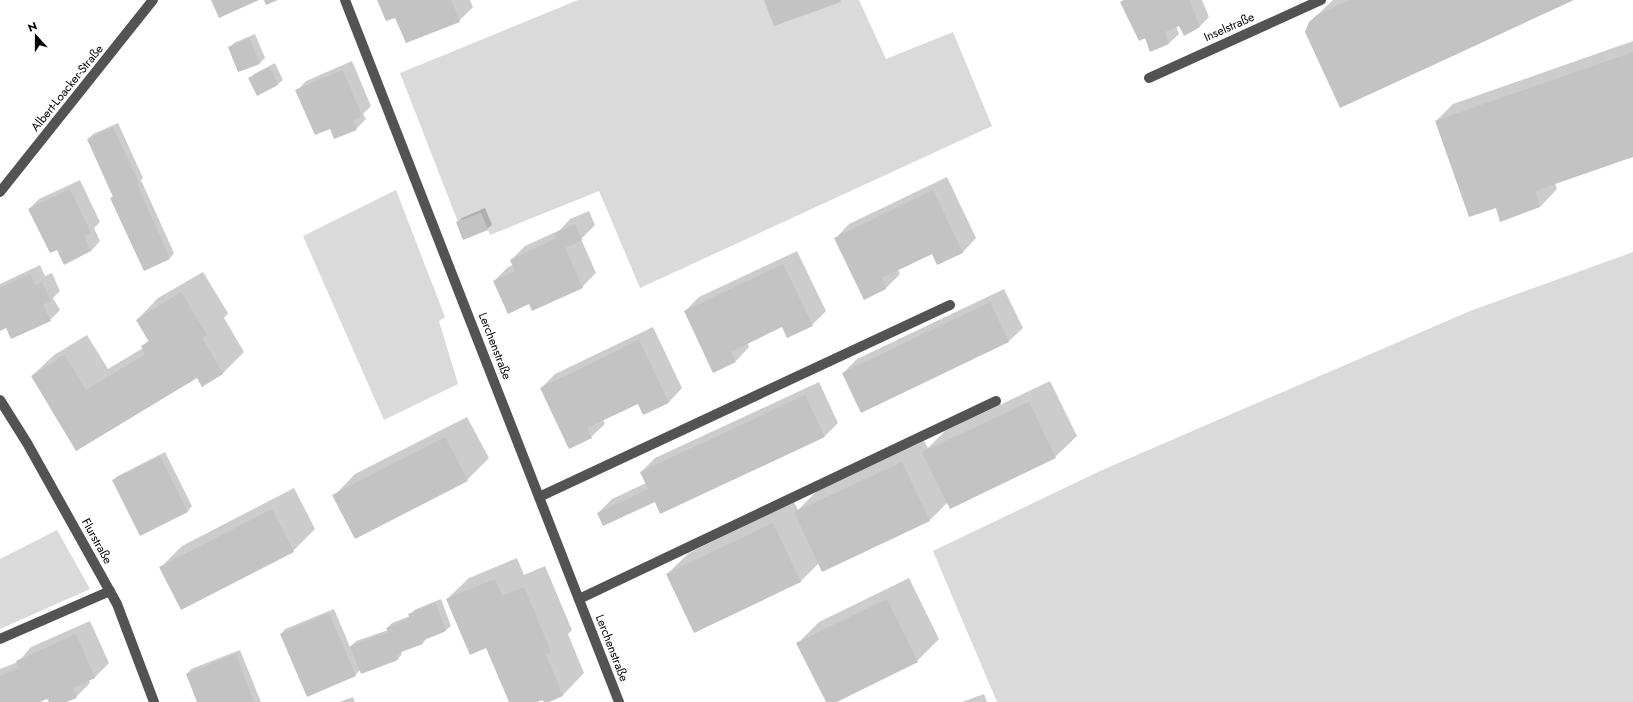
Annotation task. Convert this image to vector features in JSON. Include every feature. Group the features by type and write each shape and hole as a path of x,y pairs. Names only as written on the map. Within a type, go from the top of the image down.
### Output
{"street":[{"name":"Albert-Loacker-Straße","path":"0,192 153,0"},
{"name":"Lerchenstraße","path":"345,0 618,702"},
{"name":"Inselstraße","path":"1149,78 1321,0"},
{"path":"539,497 950,305"},
{"name":"Flurstraße","path":"0,400 27,443 117,604 154,702"},
{"path":"579,599 996,401"},
{"path":"0,639 110,591"}],"shaded area":[{"path":"578,0 859,0 886,59 953,32 992,126 640,288 599,191 490,235 481,213 458,222 400,73"},
{"path":"396,190 445,317 439,321 458,384 384,420 303,236"},
{"path":"1633,252 1633,702 997,702 933,551 1100,471 1470,311"},
{"path":"57,530 90,589 0,629 0,559"}],"building":[{"path":"211,0 259,0 219,18"},
{"path":"264,0 278,0 266,5"},
{"path":"377,0 451,0 460,22 406,43 395,18 386,21"},
{"path":"764,0 840,0 841,2 774,26"},
{"path":"1124,0 1189,0 1200,27 1184,36 1179,26 1165,32 1169,44 1150,52 1145,38 1139,41 1120,2"},
{"path":"1349,0 1574,0 1340,108 1305,32 1309,22 1317,15"},
{"path":"250,38 260,64 238,72 228,47"},
{"path":"1633,52 1633,157 1535,191 1540,207 1500,222 1496,208 1469,217 1435,121"},
{"path":"270,67 278,85 257,96 248,78"},
{"path":"343,70 362,116 353,120 357,130 334,139 330,129 315,135 295,90"},
{"path":"113,127 139,183 137,184 170,259 144,271 110,198 113,197 87,139"},
{"path":"70,189 91,233 84,236 91,251 64,265 57,250 50,253 28,209"},
{"path":"933,190 963,253 937,265 932,254 882,278 886,289 864,300 834,238"},
{"path":"481,213 488,230 463,240 456,222"},
{"path":"575,224 582,240 565,248 583,288 532,311 529,304 508,314 493,281 515,271 510,260 557,238 555,233"},
{"path":"783,264 813,326 787,338 782,327 731,352 736,362 713,373 684,311"},
{"path":"30,274 35,285 42,282 51,301 43,305 51,321 11,339 6,328 0,331 0,288"},
{"path":"181,292 207,335 202,338 223,374 202,387 197,378 76,451 31,376 65,355 86,390 145,354 141,346 149,342 136,320"},
{"path":"990,302 1009,342 861,413 842,373"},
{"path":"639,340 669,403 643,415 638,404 587,428 592,438 569,449 540,388"},
{"path":"805,395 825,437 660,514 655,502 603,526 597,513 648,489 640,472"},
{"path":"1029,402 1056,458 950,509 922,452"},
{"path":"445,437 468,481 355,539 332,495"},
{"path":"160,456 188,512 140,536 112,480"},
{"path":"902,462 930,521 822,572 794,512"},
{"path":"272,509 294,552 181,610 159,567"},
{"path":"773,523 801,582 694,633 666,574"},
{"path":"495,579 502,596 524,587 551,652 546,654 563,696 549,702 544,702 542,700 537,702 509,702 486,648 470,655 446,599"},
{"path":"887,599 918,662 837,702 826,702 796,643"},
{"path":"436,603 446,631 422,641 423,644 396,654 398,660 361,674 350,646 388,632 386,628 410,618 408,614"},
{"path":"329,613 356,676 307,697 280,634"},
{"path":"76,634 95,678 73,688 77,698 66,702 49,702 47,699 40,702 0,702 0,676 19,668 16,661"},
{"path":"236,654 254,702 197,702 186,674"}]}
